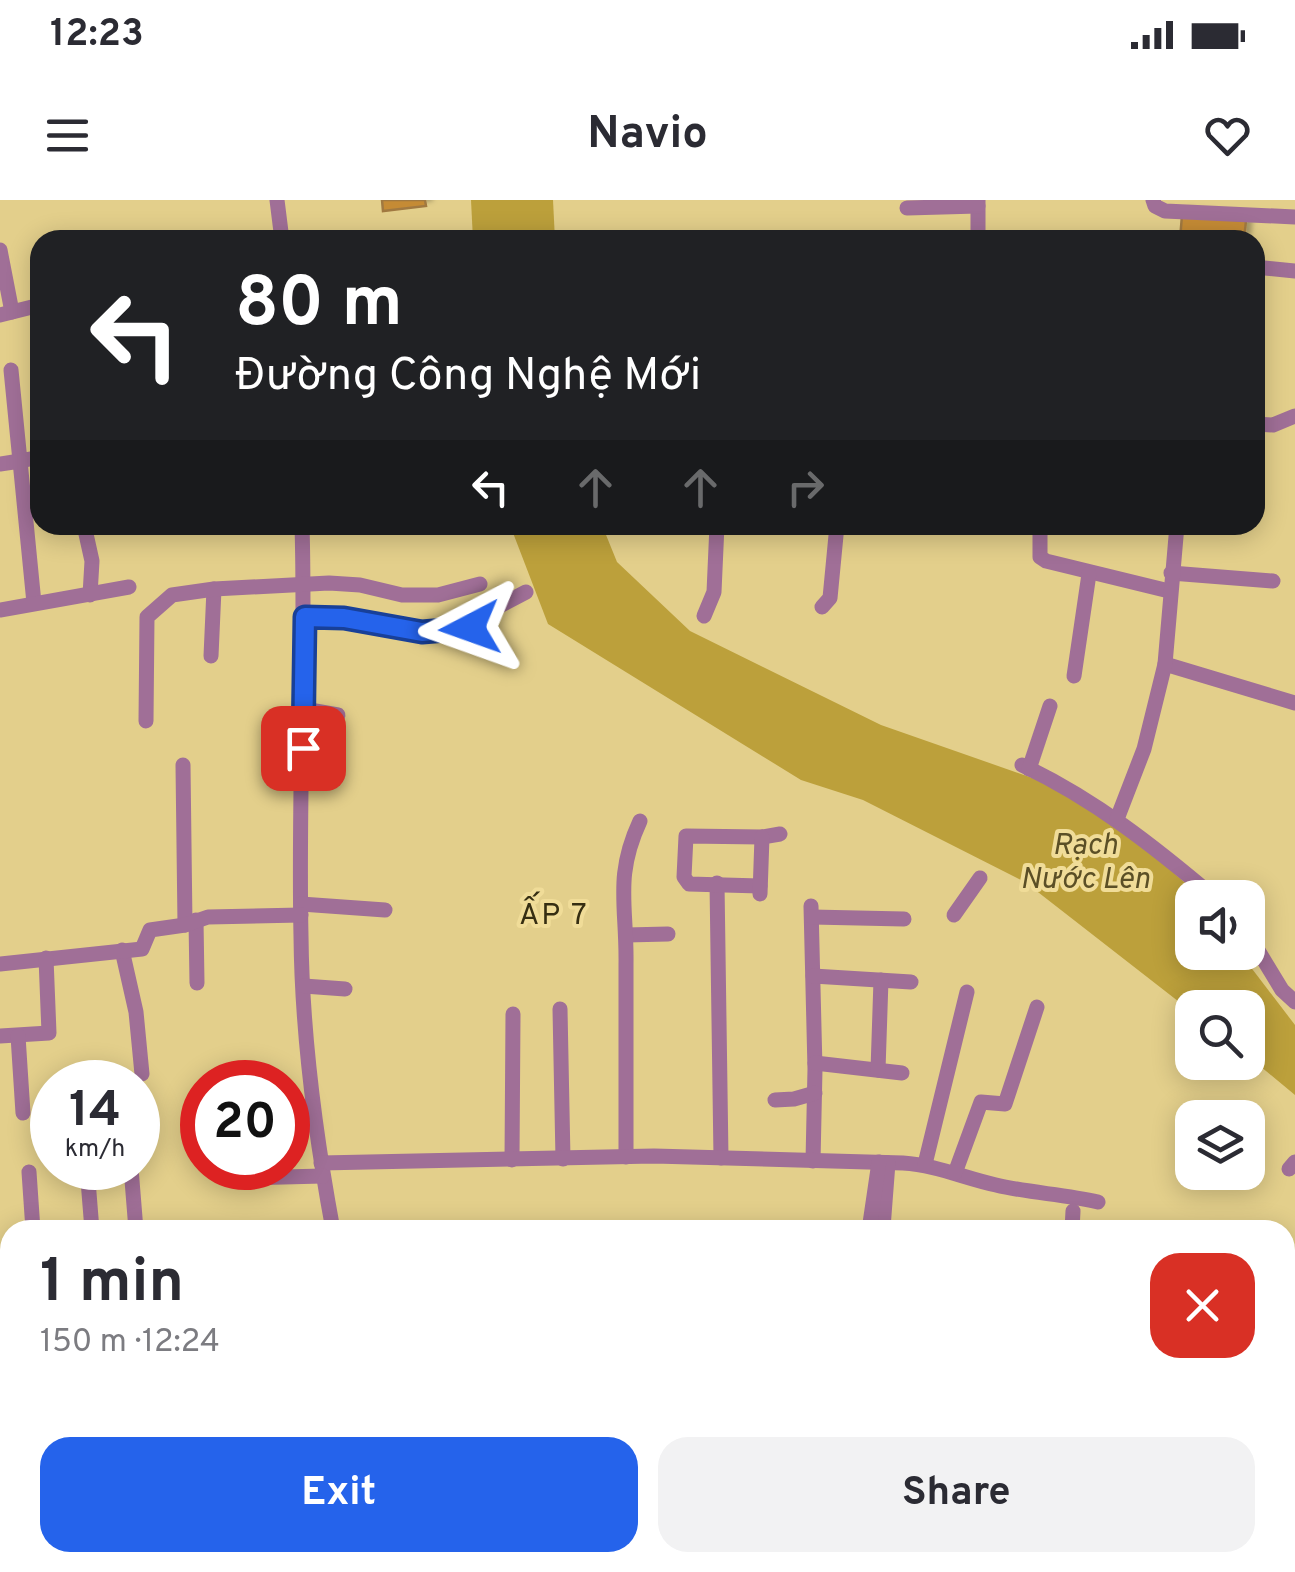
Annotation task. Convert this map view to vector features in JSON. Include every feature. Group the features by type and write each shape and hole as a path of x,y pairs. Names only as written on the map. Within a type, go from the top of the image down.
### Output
{"street":[{"path":"277,200 281,230"},
{"path":"1153,200 1155,206 1166,211 1295,217"},
{"path":"907,208 978,203 978,230"},
{"path":"0,250 6,314"},
{"path":"1265,267 1295,271"},
{"path":"11,370 34,603"},
{"path":"1265,425 1295,416"},
{"path":"0,464 30,458"},
{"path":"86,535 92,561 90,595"},
{"path":"302,535 304,986 312,1107 331,1220"},
{"path":"704,616 714,592 717,535"},
{"path":"822,607 830,598 836,535"},
{"path":"1040,535 1040,557 1089,574 1169,592"},
{"path":"1117,818 1144,749 1165,664 1176,535"},
{"path":"1171,573 1273,581"},
{"path":"1074,676 1089,574"},
{"path":"146,721 147,617 172,596 214,589 329,583 360,585 402,596 438,594 480,584"},
{"path":"0,610 128,587"},
{"path":"211,656 214,589"},
{"path":"305,617 344,618 422,632 462,630 526,592"},
{"path":"1165,664 1295,703"},
{"path":"1050,706 1025,767 1117,818 1194,880"},
{"path":"304,709 338,715"},
{"path":"183,765 190,922 197,983"},
{"path":"626,1157 626,935 622,888 626,851 640,821"},
{"path":"762,837 760,890 689,884 684,877 686,836 780,834"},
{"path":"954,915 980,878"},
{"path":"717,884 721,1158"},
{"path":"0,964 142,948 150,930 208,917 301,910 386,910"},
{"path":"813,1161 812,912 904,919"},
{"path":"626,935 668,934"},
{"path":"122,950 136,1012 141,1060"},
{"path":"0,1036 49,1032 46,958"},
{"path":"1265,962 1282,990 1295,1002"},
{"path":"813,976 912,982"},
{"path":"878,1070 881,980"},
{"path":"304,986 345,989"},
{"path":"925,1164 968,992"},
{"path":"955,1173 981,1102 1004,1104 1037,1007"},
{"path":"560,1010 564,1159"},
{"path":"512,1014 512,1160"},
{"path":"18,1036 24,1113"},
{"path":"815,1064 902,1073"},
{"path":"775,1100 815,1093"},
{"path":"310,1171 626,1157 883,1162 925,1164 996,1185 1098,1202"},
{"path":"877,1220 883,1162"},
{"path":"28,1172 32,1220"},
{"path":"89,1190 91,1220"},
{"path":"133,1190 135,1220"},
{"path":"1072,1220 1073,1210"}],"water":[{"path":"471,200 553,200 554,230 472,230"},
{"name":"Rạch Nước Lên","path":"514,535 606,535 617,562 690,631 881,725 1061,788 1120,825 1182,880 1175,880 1175,970 1253,970 1295,1025 1295,1095 1265,1070 1265,990 1175,990 1175,999 1025,882 863,800 801,780 548,624"}],"building":[{"path":"382,200 425,200 426,206 383,211"},
{"path":"1182,215 1246,221 1245,230 1181,230"}],"district":[{"name":"ẤP 7","path":"554,916"}],"route":[{"path":"303,748 305,617 344,618 422,632 470,628"}]}
